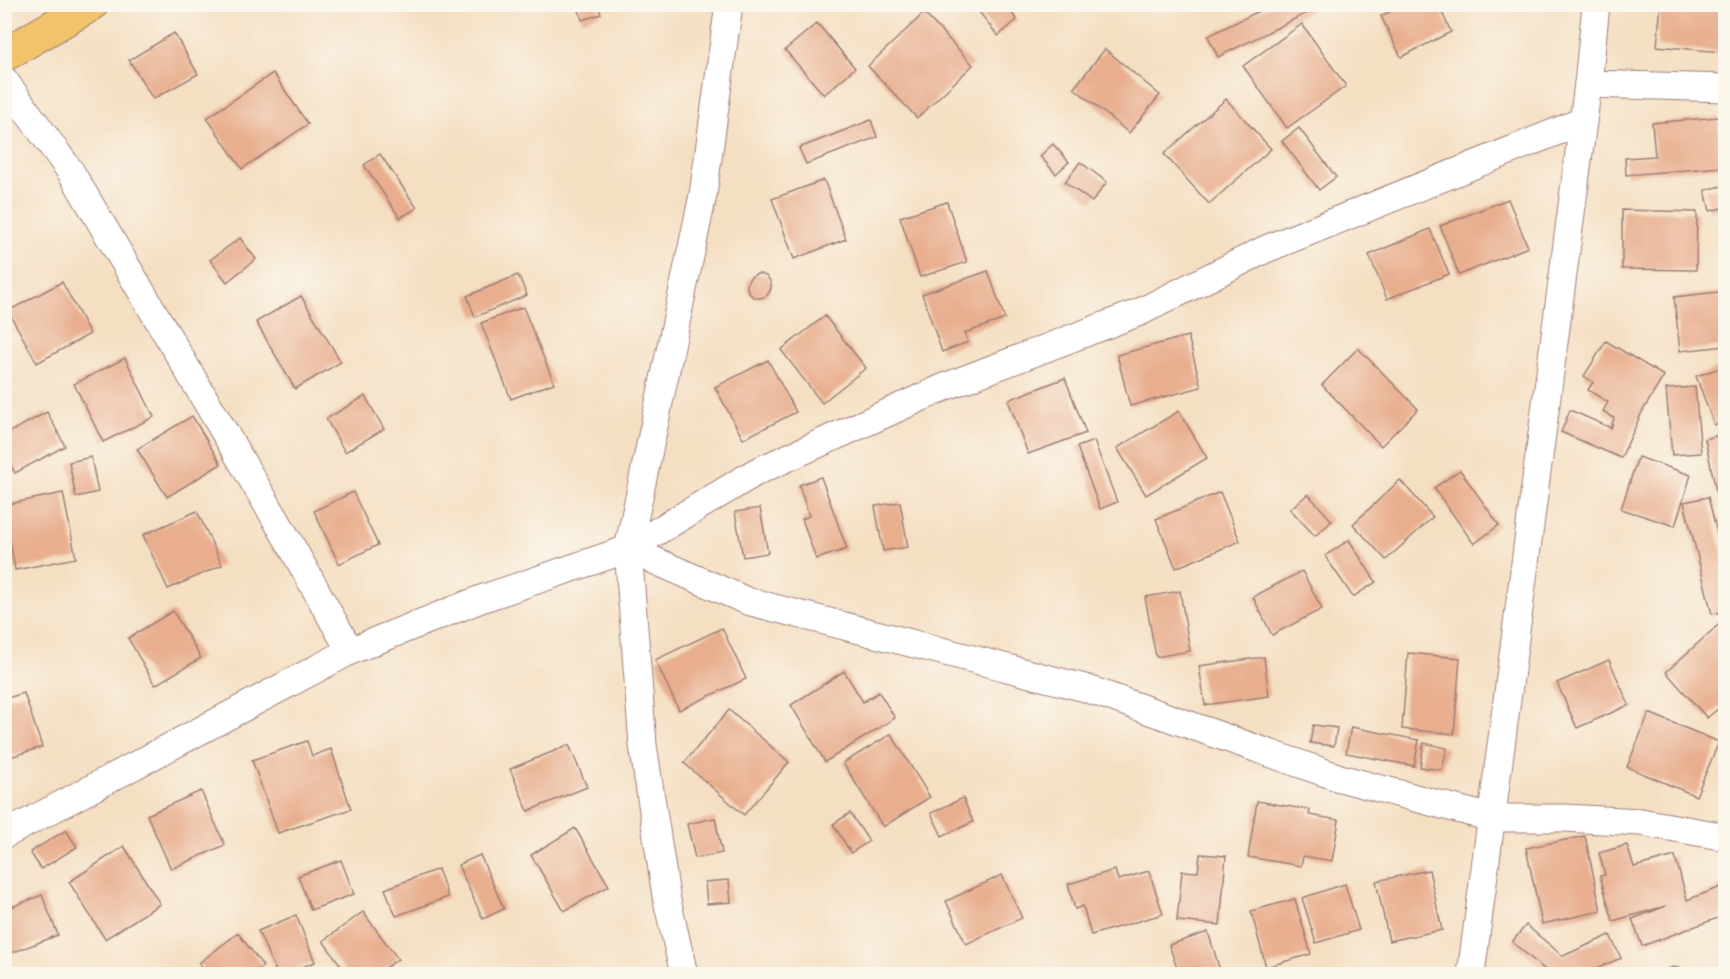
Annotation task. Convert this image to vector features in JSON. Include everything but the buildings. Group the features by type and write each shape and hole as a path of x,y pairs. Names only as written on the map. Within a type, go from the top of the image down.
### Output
{"highway":[{"path":"4,55 92,4"}],"street":[{"path":"684,975 666,896 644,745 627,549 704,195 729,4"},
{"path":"1471,975 1588,84 1596,4"},
{"path":"4,80 70,172 288,540 350,651"},
{"path":"1588,84 1725,88"},
{"path":"4,835 350,651 481,599 627,549 756,472 947,386 1140,312 1266,249 1583,121"},
{"path":"627,549 747,601 1085,688 1340,778 1491,818 1564,818 1641,822 1725,837"}]}
